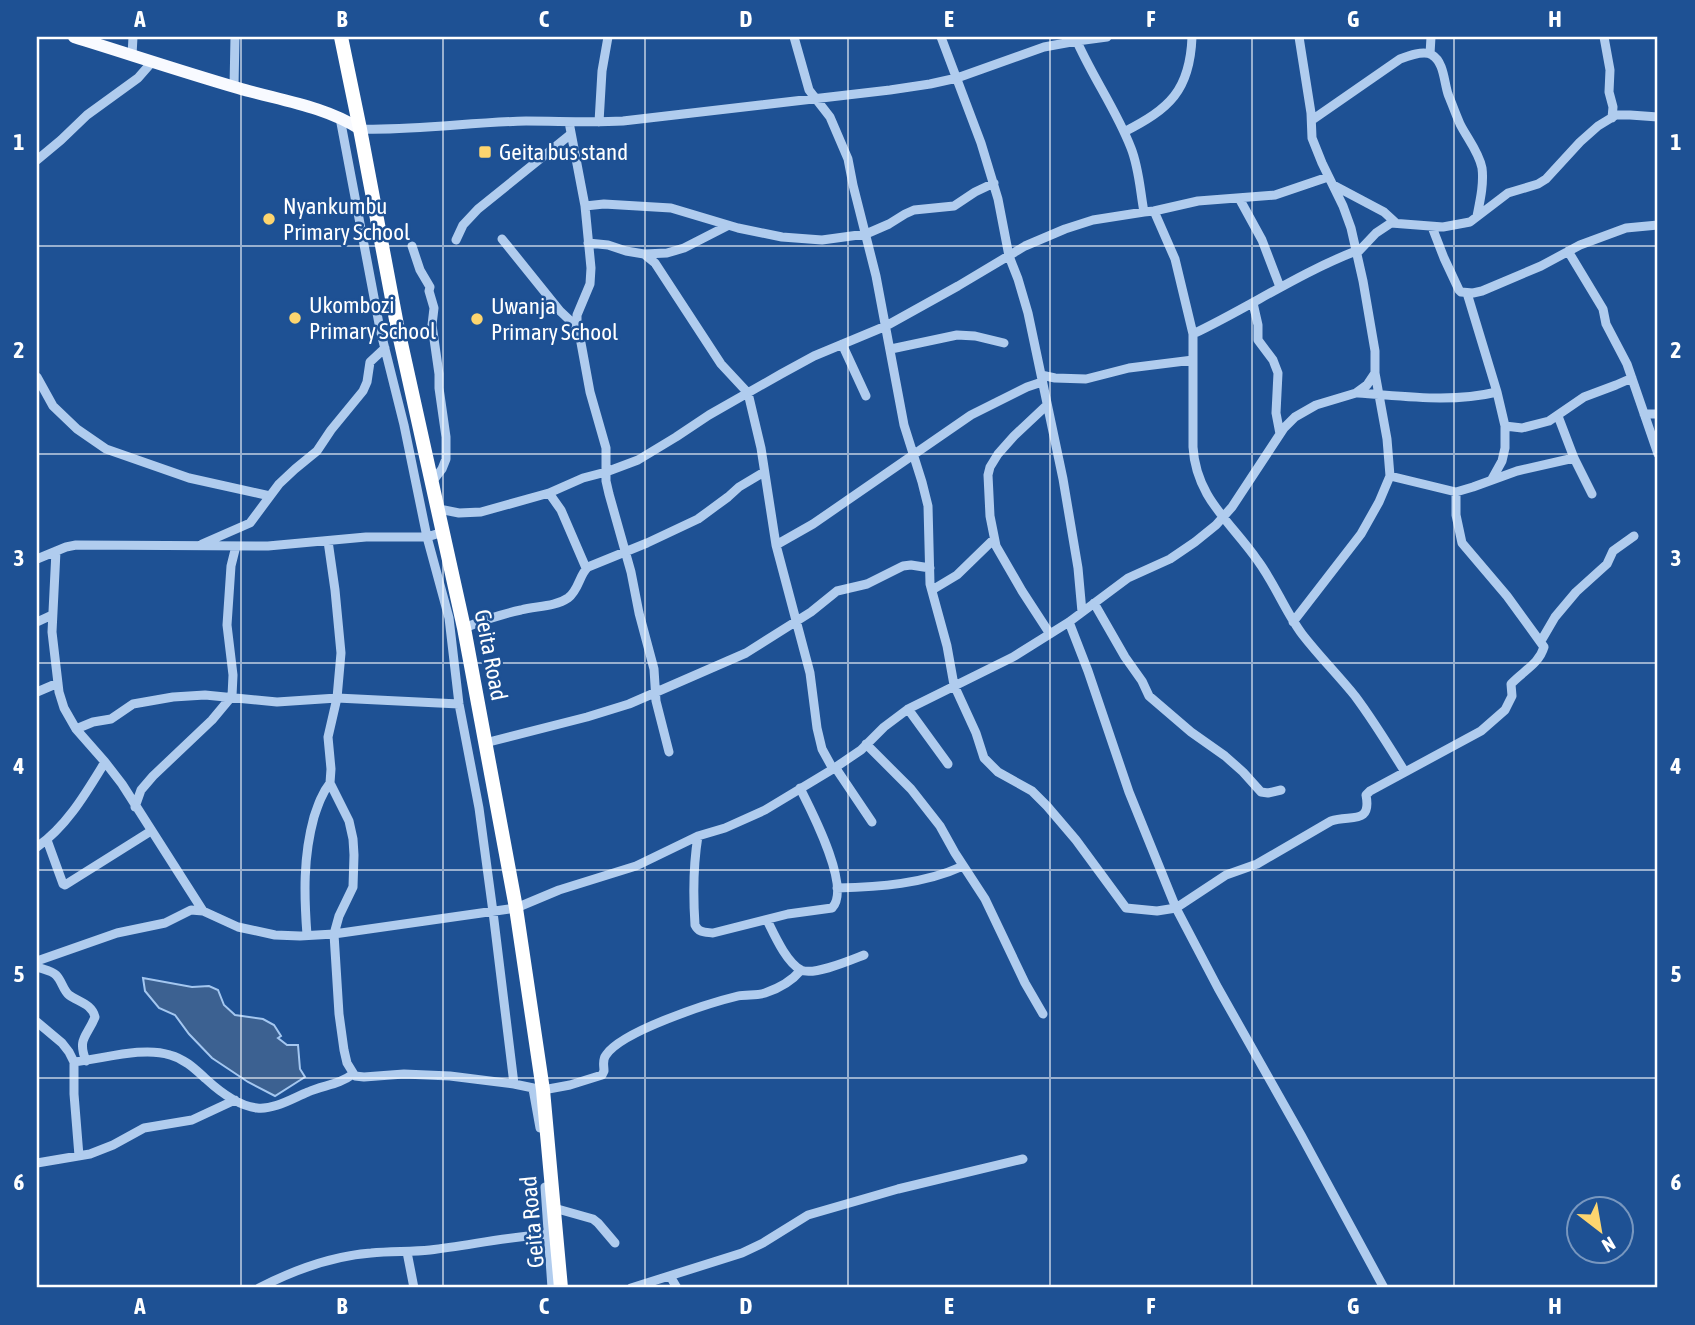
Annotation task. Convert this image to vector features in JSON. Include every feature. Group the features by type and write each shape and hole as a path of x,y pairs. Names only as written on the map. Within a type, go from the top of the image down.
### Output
{"highway":[{"name":"Geita Road","path":"341,37 397,325 464,628 516,908 554,1208 561,1288"}],"main road":[{"path":"74,37 317,110 360,129"}],"street":[{"path":"132,55 133,37"},
{"path":"234,87 235,37"},
{"path":"599,122 602,71 608,37"},
{"path":"794,37 809,90 831,117 846,154 866,234 904,425 928,506 932,590 954,685 976,733 984,758 998,772 1032,791 1047,806 1091,859 1126,908 1178,912 1226,875 1257,864 1337,818 1356,818 1361,815 1368,809 1368,793 1481,731 1501,715 1512,696 1511,684 1534,664 1545,647 1500,587 1462,543 1455,492"},
{"path":"941,37 981,143 1001,212 1009,256 1028,313 1065,491 1078,568 1082,612"},
{"path":"360,129 526,121 599,122 646,119 890,90 957,78 1021,54 1076,39 1107,37"},
{"path":"1124,132 1157,114 1180,88 1191,58 1192,37"},
{"path":"1293,622 1361,534 1390,476 1387,439 1375,373 1375,351 1357,252 1347,216 1312,138 1312,120 1299,37"},
{"path":"1431,37 1430,54 1440,65 1459,122 1481,162 1483,172 1477,216"},
{"path":"1604,37 1609,67 1609,92 1614,107 1612,118"},
{"path":"1076,39 1092,75 1124,132 1149,211 1171,247 1179,272 1193,334 1193,447 1199,479 1222,518 1260,564 1293,622 1359,702 1405,772"},
{"path":"1312,120 1389,66 1409,55 1430,54"},
{"path":"37,160 87,115 138,78 152,62"},
{"path":"1193,334 1314,268 1357,252 1391,223 1432,227 1468,223 1508,193 1546,180 1573,148 1612,118 1622,115 1658,117"},
{"path":"340,118 385,348 427,537 449,618 460,704 494,912 514,1084"},
{"path":"569,122 584,206 591,277 576,315 578,328 593,402 606,448 609,494 654,669 658,713 669,752"},
{"path":"456,240 470,216 572,134"},
{"path":"439,509 459,513 481,512 549,493 583,478 623,466 653,452 709,415 814,356 886,326 1038,240 1093,220 1198,201 1275,195 1331,181 1384,212 1396,223"},
{"path":"584,206 604,204 671,208 727,226 782,237 822,240 866,234 909,211 954,206 993,183"},
{"path":"1240,198 1262,240 1280,286"},
{"path":"1432,227 1460,290 1467,293 1522,275 1580,245 1626,228 1658,225"},
{"path":"588,243 608,244 644,254 667,253 684,248 727,226"},
{"path":"502,239 560,311 578,328"},
{"path":"412,246 420,270 430,287 434,308 432,326 446,437 446,459 432,482"},
{"path":"1568,251 1602,306 1606,324 1632,377 1658,454"},
{"path":"644,254 661,269 720,364 748,393 765,472 776,545 810,673 822,749 872,822"},
{"path":"1467,293 1505,426 1502,461 1492,479"},
{"path":"1253,303 1258,340 1278,373 1276,413 1280,434"},
{"path":"891,349 957,335 975,336 1004,344"},
{"path":"842,344 866,396"},
{"path":"198,546 250,523 285,478 324,443 331,430 363,391 369,374 369,362 385,348"},
{"path":"776,545 807,528 971,415 1041,379 1086,379 1129,368 1193,360"},
{"path":"40,963 117,933 164,923 191,909 203,911 255,932 307,936 516,908 559,890 636,866 698,836 744,820 834,768 908,709 1013,657 1069,622 1128,578 1170,559 1195,542 1232,507 1295,416 1356,393 1367,385 1375,373"},
{"path":"37,377 53,406 77,429 106,449 189,478 270,496"},
{"path":"1505,426 1522,428 1549,421 1584,397 1616,386 1632,377"},
{"path":"1356,393 1453,398 1497,392"},
{"path":"1047,405 998,454 988,475 993,540 1050,634"},
{"path":"1644,414 1658,414"},
{"path":"1558,415 1574,458 1592,494"},
{"path":"1390,476 1455,492 1517,471 1574,458"},
{"path":"464,628 504,614 565,600 576,590 586,568 698,519 739,487 765,472"},
{"path":"549,493 561,510 586,568"},
{"path":"37,559 76,545 268,545 366,537 427,537 443,532"},
{"path":"1541,641 1555,617 1607,564 1613,551 1634,536"},
{"path":"932,590 957,575 993,540"},
{"path":"328,541 341,653 337,698 328,737 330,783 349,821 354,855 353,887 339,916 334,934 344,1050 347,1063 355,1076 450,1076 538,1089 570,1085 602,1075 606,1055 641,1030 710,1005 765,993 790,981 801,970"},
{"path":"135,807 141,790 153,776 212,720 233,696 227,625 231,566 236,545"},
{"path":"55,551 53,653 64,708 76,729 122,784 203,911"},
{"path":"485,743 629,704 746,653 811,612 837,591 867,584 903,566 930,568"},
{"path":"1094,603 1157,705 1225,756 1261,792 1281,790"},
{"path":"37,622 52,615"},
{"path":"1069,622 1129,792 1178,912 1217,988 1384,1288"},
{"path":"37,692 58,683"},
{"path":"76,729 111,719 126,708 143,701 173,697 233,696 277,702 337,698 460,704"},
{"path":"908,709 948,764"},
{"path":"866,744 932,815 985,899 1025,983 1043,1014"},
{"path":"37,847 47,840 80,802 105,762"},
{"path":"307,936 305,856 317,810 330,783"},
{"path":"698,836 694,887 697,929 713,933 800,912 832,908 837,902 837,888 831,856 800,788"},
{"path":"47,840 65,885 151,831"},
{"path":"837,888 898,884 964,866"},
{"path":"767,920 786,954 801,970 819,970 864,955"},
{"path":"37,979 40,963"},
{"path":"40,963 56,975 68,994 90,1007 96,1017 82,1043 86,1061"},
{"path":"37,1022 62,1044 74,1062 79,1156"},
{"path":"74,1062 156,1051 183,1059 235,1100 257,1108 272,1106 319,1087 342,1082 353,1074"},
{"path":"538,1089 552,1288"},
{"path":"37,1163 106,1148 144,1128 192,1120 235,1100"},
{"path":"631,1288 753,1248 808,1214 1023,1159"},
{"path":"554,1208 593,1219 615,1243"},
{"path":"259,1288 290,1273 325,1261 372,1253 407,1252 548,1234"},
{"path":"407,1252 414,1288"},
{"path":"670,1276 677,1288"}],"water":[{"path":"143,978 192,987 209,986 218,990 224,1005 235,1015 263,1019 274,1025 281,1036 278,1038 287,1045 298,1045 300,1069 305,1077 275,1096 248,1082 212,1058 175,1015 159,1008 145,991"}],"place":[{"name":"Geita bus stand","path":"485,152"},
{"name":"Nyankumbu Primary School","path":"269,219"},
{"name":"Ukombozi Primary School","path":"295,318"},
{"name":"Uwanja Primary School","path":"477,319"}]}
